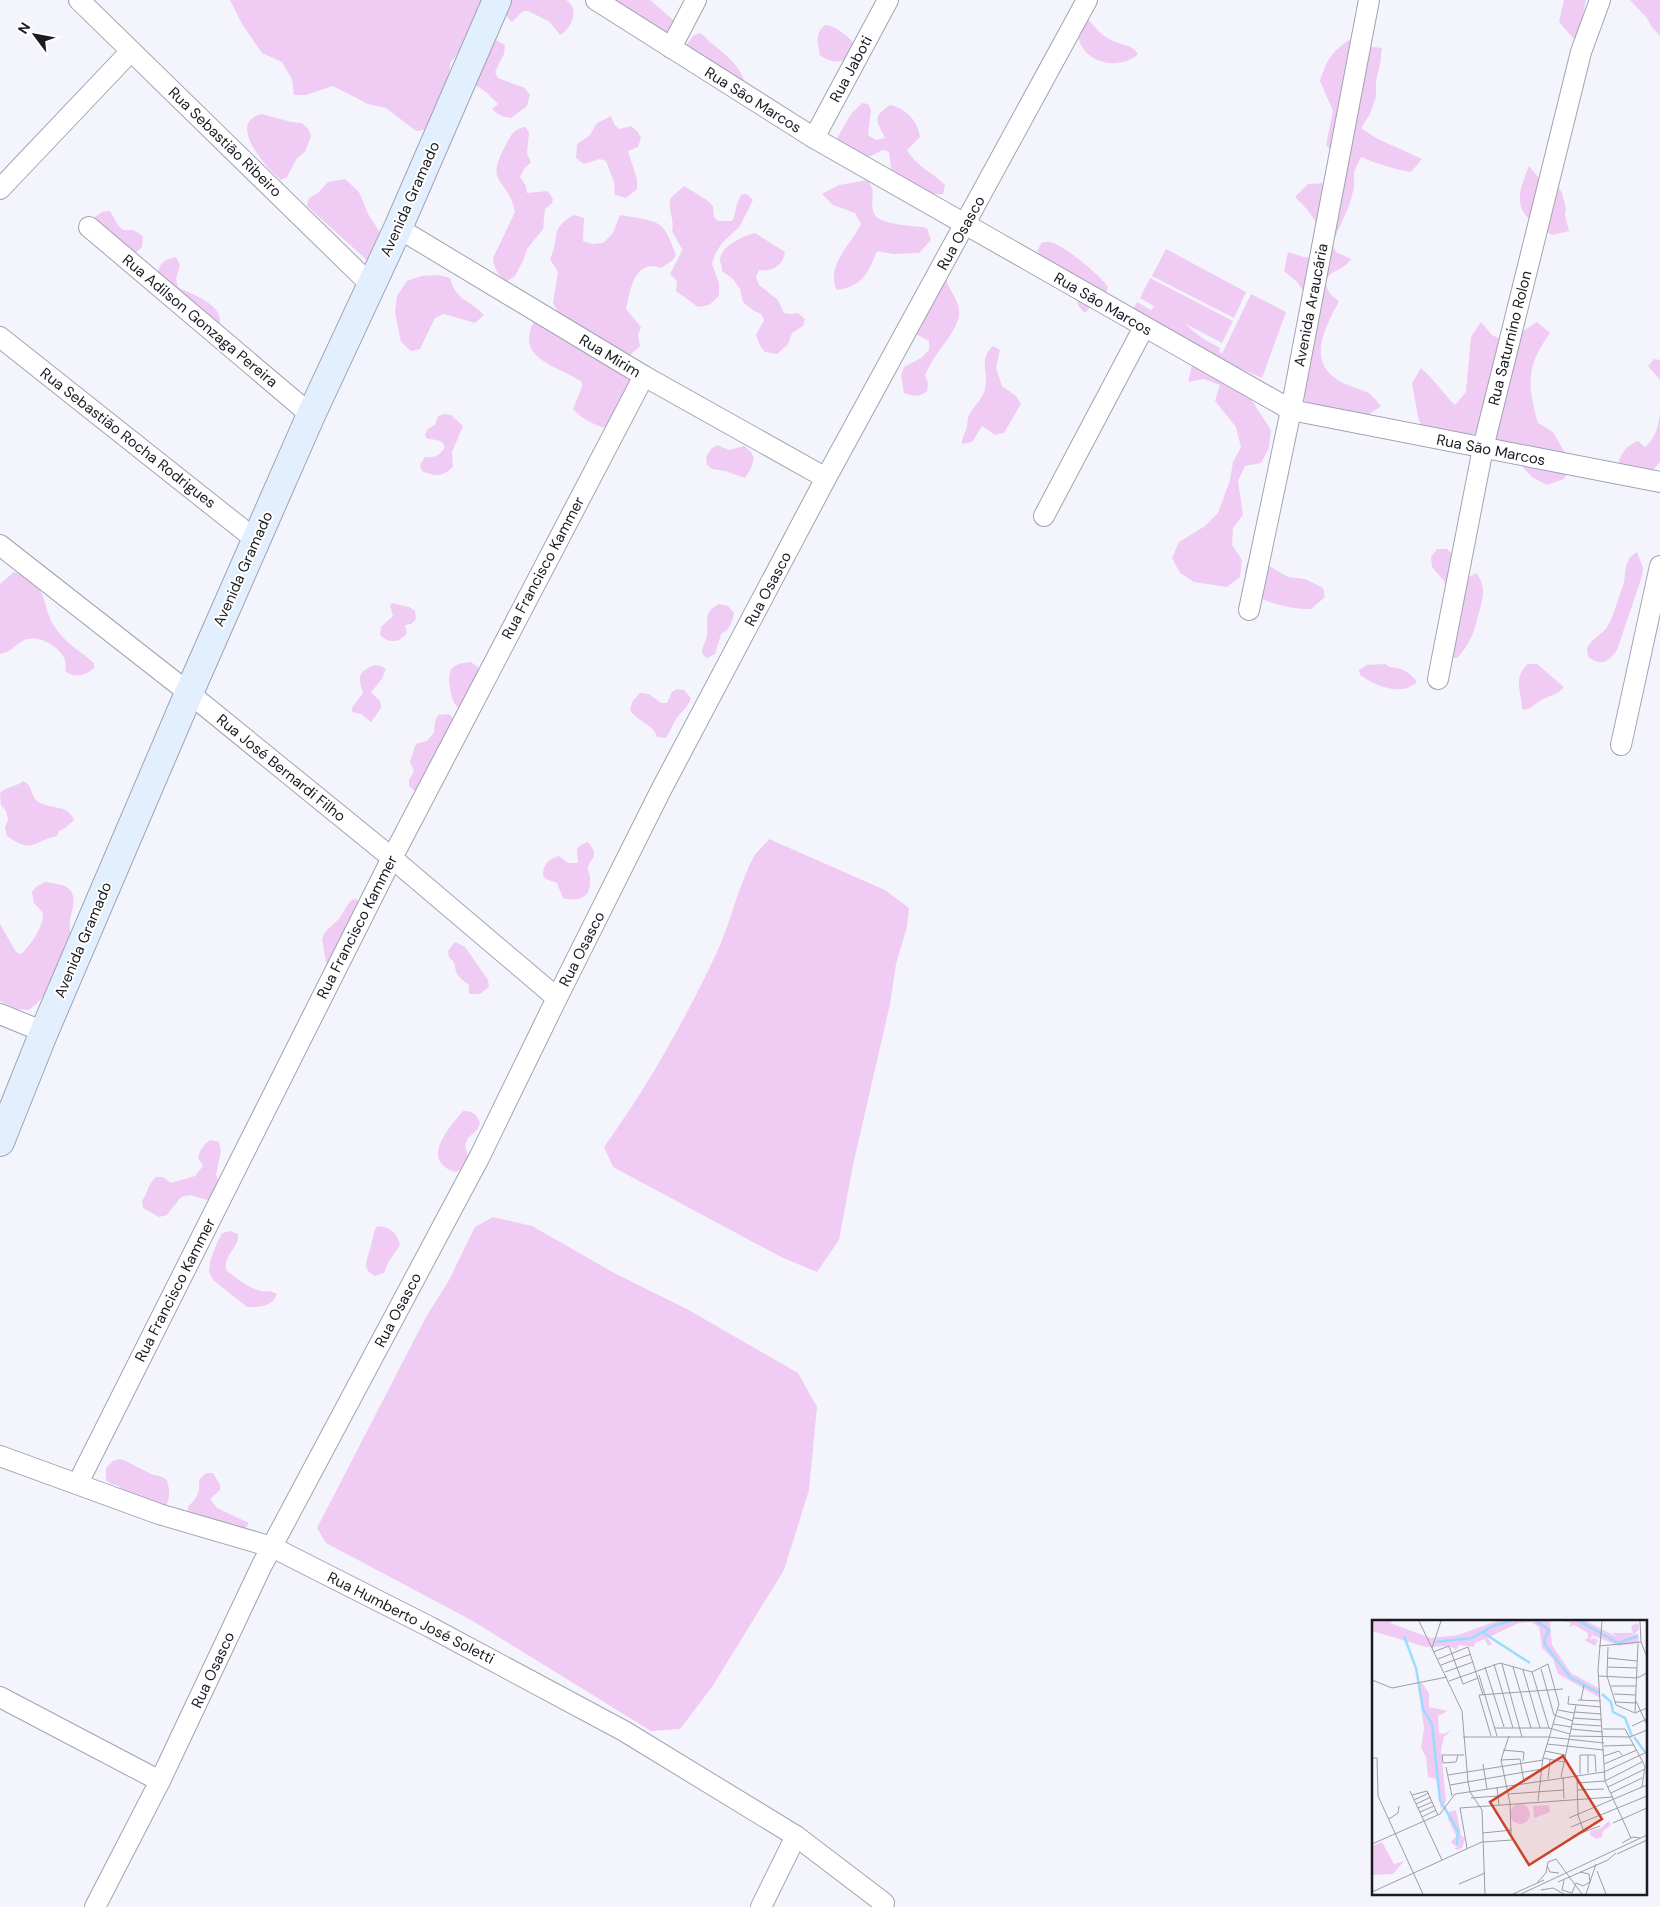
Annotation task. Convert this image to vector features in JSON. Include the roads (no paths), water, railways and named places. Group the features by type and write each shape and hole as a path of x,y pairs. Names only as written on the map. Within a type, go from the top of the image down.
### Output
{"street":[{"name":"Rua Sebastião Ribeiro","path":"79,0 371,285"},
{"name":"Avenida Gramado","path":"0,1142 44,1032 189,693 311,415 398,228 497,0"},
{"name":"Rua São Marcos","path":"596,0 814,138 1291,410 1660,482"},
{"path":"671,48 696,0"},
{"name":"Rua Jaboti","path":"814,138 888,0"},
{"name":"Rua Osasco","path":"95,1907 160,1782 262,1565 479,1158 666,782 826,478 1087,0"},
{"name":"Avenida Araucária","path":"1249,610 1291,410 1369,0"},
{"name":"Rua Saturnino Rolon","path":"1438,679 1483,448 1580,52 1600,0"},
{"path":"0,189 131,51"},
{"name":"Rua Adilson Gonzaga Pereira","path":"89,227 311,415"},
{"name":"Rua Mirim","path":"398,228 644,376 826,478"},
{"path":"1044,516 1144,327"},
{"name":"Rua Sebastião Rocha Rodrigues","path":"0,337 256,540"},
{"name":"Rua Francisco Kammer","path":"78,1484 392,858 644,376"},
{"name":"Rua José Bernardi Filho","path":"0,545 189,693 392,858 557,998"},
{"path":"1621,745 1660,566"},
{"path":"0,1014 44,1032"},
{"name":"Rua Humberto José Soletti","path":"0,1456 159,1514 272,1547 430,1627 624,1731 796,1836 884,1903"},
{"path":"0,1696 160,1782"},
{"path":"761,1907 796,1836"}]}
